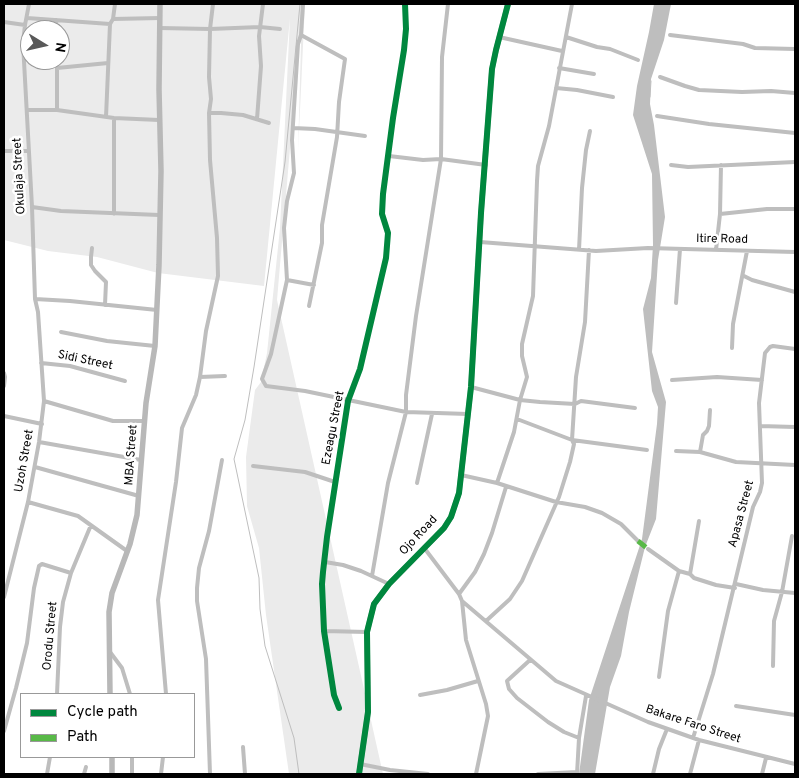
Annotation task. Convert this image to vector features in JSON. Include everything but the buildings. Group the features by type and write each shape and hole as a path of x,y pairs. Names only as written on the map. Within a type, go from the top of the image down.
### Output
{"street":[{"name":"Okulaja Street","path":"27,18 30,4"},
{"path":"106,117 110,24 113,19 115,4"},
{"name":"MBA Street","path":"110,693 109,612 112,593 134,530 139,496 144,421 155,346 161,171 159,120 160,4"},
{"path":"166,693 158,600 171,523 182,428 196,395 213,291 218,276 208,113 210,99 210,29 214,4"},
{"path":"257,119 260,82 260,27 263,4"},
{"path":"303,4 301,35 297,50 292,140 294,173 287,201 284,228 288,280 271,354 262,379 266,386 305,391 406,412 468,414"},
{"name":"Ezeagu Street","path":"339,708 334,696 324,632 322,584 324,562 348,401 360,369 386,258 388,233 382,214 382,205 404,50 406,29 405,4"},
{"path":"372,576 390,476 406,412 406,395 416,316 440,160 442,56 448,4"},
{"name":"Ojo Road","path":"359,774 368,712 367,632 374,604 389,584 444,528 451,517 459,493 471,387 492,69 508,4"},
{"path":"497,483 517,420 520,400 527,377 522,356 522,344 533,296 538,166 549,126 572,4"},
{"path":"27,18 56,20"},
{"path":"113,19 160,18"},
{"path":"70,21 110,24"},
{"path":"4,22 20,24"},
{"path":"160,28 260,27 280,29"},
{"path":"301,35 345,58 337,132 322,225 322,243 309,306"},
{"path":"670,35 743,44 755,48 795,49"},
{"path":"499,36 562,51"},
{"path":"566,37 610,49 638,60"},
{"path":"70,67 108,63"},
{"path":"559,68 594,74"},
{"name":"Okulaja Street","path":"25,70 35,299 38,326"},
{"path":"57,70 57,110"},
{"path":"660,76 685,86 706,90 771,90 795,93"},
{"path":"556,88 613,97"},
{"path":"27,110 57,110 114,118 159,120"},
{"path":"208,113 233,114 269,123"},
{"path":"657,116 795,133"},
{"path":"114,118 114,214"},
{"path":"293,128 366,136"},
{"path":"579,250 582,188 590,131"},
{"path":"4,151 29,151"},
{"path":"389,156 486,165"},
{"path":"671,165 688,167 795,162"},
{"path":"716,250 720,214 721,165"},
{"path":"32,207 61,211 114,214 159,214"},
{"path":"720,214 767,209 795,209"},
{"name":"Itire Road","path":"480,242 579,250 648,248 795,252"},
{"path":"92,248 91,265 106,282 105,305"},
{"path":"676,304 680,249"},
{"path":"486,621 510,599 516,590 561,492 574,444 572,440 579,355 585,322 590,250"},
{"path":"732,348 733,324 748,251"},
{"path":"744,276 795,292"},
{"path":"288,280 314,285"},
{"path":"35,299 157,310"},
{"name":"Uzoh Street","path":"4,597 28,502 42,424 44,400 38,326"},
{"path":"61,332 107,341 155,346"},
{"name":"Apasa Street","path":"693,738 713,674 753,507 760,492 762,464 760,404 765,354 770,347 795,349"},
{"name":"Sidi Street","path":"41,363 70,366 125,381"},
{"path":"4,373 4,386"},
{"path":"200,377 225,376"},
{"path":"672,380 717,376 762,380"},
{"path":"471,387 520,400 575,404 581,401 636,408"},
{"path":"44,400 113,421 144,421"},
{"path":"700,452 703,435 709,426 710,410"},
{"path":"417,483 432,414"},
{"path":"4,416 42,424"},
{"path":"517,420 572,440 647,450"},
{"path":"760,426 795,427"},
{"path":"39,442 141,460"},
{"path":"676,451 700,452 736,462 795,464"},
{"path":"210,774 206,659 197,602 197,588 199,568 209,531 222,460"},
{"path":"35,466 139,496"},
{"path":"254,466 305,472 335,482"},
{"path":"461,475 497,483 556,502 585,507 610,516 638,541"},
{"path":"459,594 475,572 484,554 506,487"},
{"path":"28,502 70,513 91,525 127,551"},
{"path":"690,574 699,521"},
{"name":"Orodu Street","path":"57,693 63,602 71,573 91,525"},
{"path":"773,666 772,633 782,592 792,536"},
{"path":"425,548 459,594 462,601 466,640 488,716 476,774"},
{"path":"648,549 679,571 716,585 795,593"},
{"path":"324,562 343,564 389,584"},
{"path":"4,731 24,652 34,588 40,564 71,573"},
{"path":"659,677 668,611 679,571"},
{"name":"Bakare Faro Street","path":"462,601 556,681 586,696 699,740 795,764"},
{"path":"324,632 367,632"},
{"path":"110,651 122,668 130,693"},
{"path":"530,660 507,681 509,689 517,698 548,722 564,732 579,738"},
{"path":"420,695 478,681"},
{"path":"540,774 577,773 579,738 586,696"},
{"path":"736,706 795,715"},
{"path":"653,774 659,749 667,729"},
{"path":"690,774 699,740"},
{"path":"243,747 245,774"},
{"path":"47,774 50,758"},
{"path":"112,758 112,774"},
{"path":"132,758 132,774"},
{"path":"161,774 163,758"},
{"path":"762,774 766,758"},
{"path":"360,764 428,774"},
{"path":"84,774 86,767"}],"shaded area":[{"path":"4,4 305,4 298,152 302,8 277,300 383,774 289,774 266,615 259,548 247,506 246,457 255,390 261,382 267,353 280,228 290,18 264,286 158,273 97,257 48,251 4,240"},
{"path":"654,4 671,4 664,40 651,79 650,104 665,217 658,260 652,352 666,402 656,519 645,547 629,612 621,656 610,687 595,774 579,774 589,700 642,539 657,424 658,407 652,391 643,309 651,278 653,245 652,174 633,115"}],"waterway":[{"path":"299,774 294,738 265,646 260,609 259,578 234,459 245,420 285,162 300,4"},
{"path":"650,97 651,81"}],"marked path":[{"path":"638,541 648,549"}],"cycle path":[{"path":"339,708 334,695 324,631 323,572 348,401 360,369 386,258 388,233 382,214 383,194 404,50 406,29 405,4"},
{"path":"359,774 368,712 367,632 374,604 389,584 444,528 451,517 459,493 471,387 492,69 508,4"}]}
